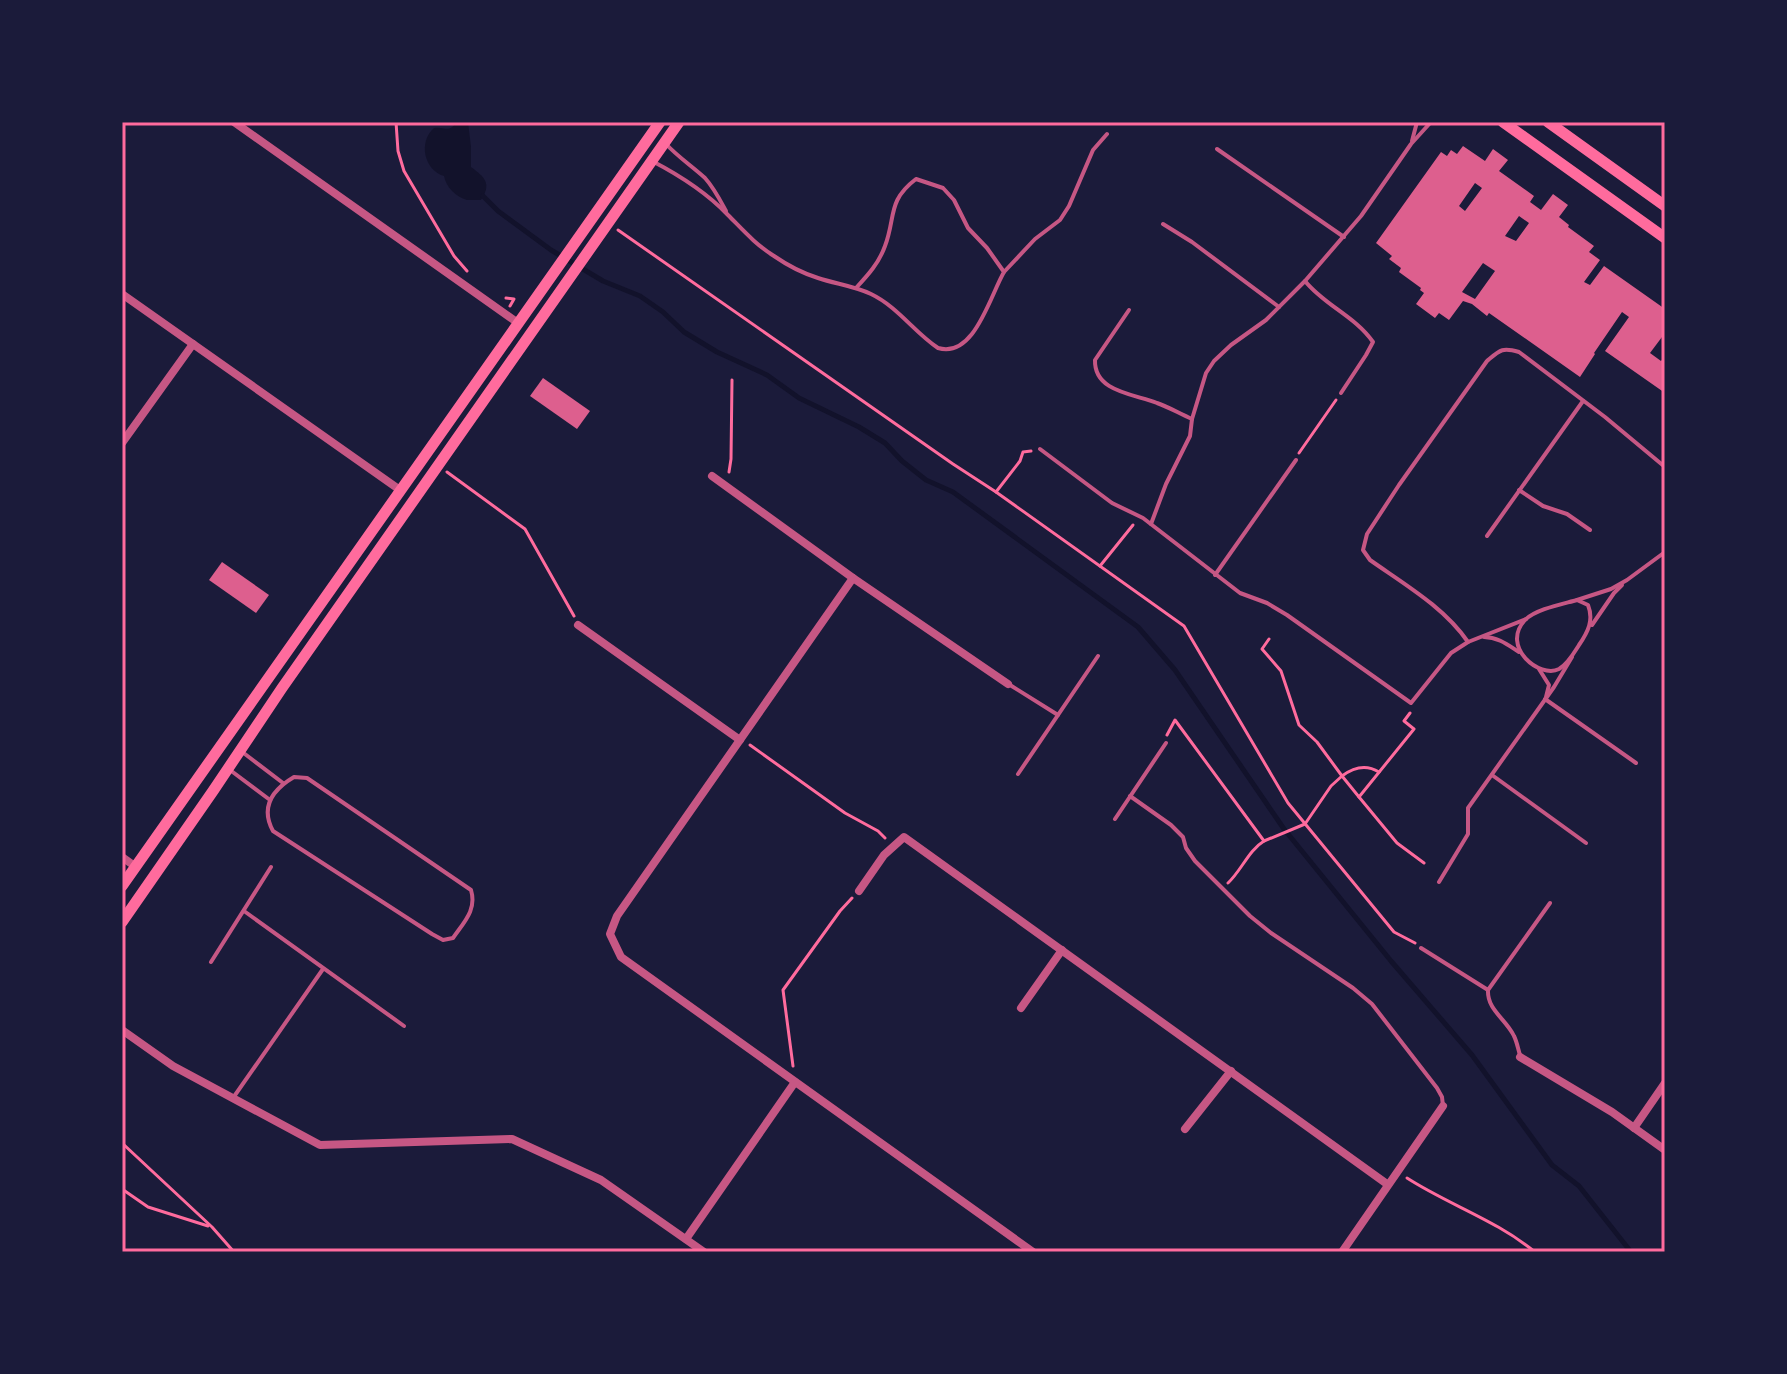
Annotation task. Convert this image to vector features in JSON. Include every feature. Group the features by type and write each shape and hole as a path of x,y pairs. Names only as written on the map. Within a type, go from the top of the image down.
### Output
{"main road":[{"path":"122,886 660,122"},
{"path":"122,922 679,122"},
{"path":"1503,122 1665,238"},
{"path":"1548,122 1665,206"},
{"path":"518,323 532,332"},
{"path":"400,490 413,500"},
{"path":"136,867 152,879"}],"street":[{"path":"234,122 518,323"},
{"path":"122,294 400,490"},
{"path":"122,443 193,344"},
{"path":"712,476 1008,684"},
{"path":"853,578 617,916 610,934 621,957 1033,1252"},
{"path":"578,625 740,740"},
{"path":"859,891 884,855 904,837 1387,1184"},
{"path":"122,857 136,867"},
{"path":"1021,1008 1062,950"},
{"path":"122,1030 173,1066 320,1145 512,1139 601,1180 704,1252"},
{"path":"1520,1057 1612,1112 1665,1150"},
{"path":"1185,1129 1231,1071"},
{"path":"686,1239 795,1082"},
{"path":"1634,1128 1665,1083"},
{"path":"1342,1252 1443,1106"}],"lane":[{"path":"1411,144 1417,122"},
{"path":"1151,524 1166,484 1190,436 1206,373 1214,361 1266,320 1305,281 1344,237 1411,144 1431,122"},
{"path":"651,161 707,196 754,242 785,263 817,278 856,288 887,303 938,348 945,350 964,344 987,309 1004,272 1035,239 1060,220 1093,150 1107,134"},
{"path":"664,142 707,181 728,214"},
{"path":"1217,149 1344,237"},
{"path":"856,288 881,256 897,198 916,179 943,188 954,200 968,228 1004,272"},
{"path":"1163,224 1279,307"},
{"path":"1305,281 1315,293 1364,329 1373,342 1341,393"},
{"path":"1129,310 1095,360 1094,369 1098,377 1120,392 1158,403 1192,419"},
{"path":"1468,642 1446,615 1370,560 1363,550 1367,534 1399,485 1478,373 1499,350 1507,348 1519,352 1665,467"},
{"path":"1487,536 1583,401"},
{"path":"1040,449 1112,503 1151,524 1240,593 1287,615 1411,703 1451,653 1468,642 1547,608 1611,589 1665,552"},
{"path":"1215,575 1296,460"},
{"path":"1519,490 1543,506 1567,514 1590,530"},
{"path":"1439,882 1468,834 1468,808 1545,699 1606,604 1627,580"},
{"path":"1577,600 1588,605 1591,612 1587,634"},
{"path":"1520,653 1516,641 1526,619"},
{"path":"1482,637 1504,642 1538,668 1549,685 1545,699"},
{"path":"1018,774 1098,656"},
{"path":"1538,668 1552,671 1572,657"},
{"path":"1008,684 1058,715"},
{"path":"1545,699 1636,763"},
{"path":"1115,819 1166,743"},
{"path":"241,750 283,783"},
{"path":"228,769 270,800"},
{"path":"1492,775 1586,843"},
{"path":"294,777 307,778 471,890 474,901 470,912 453,938 443,940 432,934 273,831 267,821 266,810 270,800 283,783 294,777"},
{"path":"1130,796 1171,825 1183,837 1195,861 1250,916 1372,1004 1437,1088 1443,1106"},
{"path":"211,962 271,867"},
{"path":"1520,1057 1515,1037 1504,1019 1491,1007 1488,990 1550,903"},
{"path":"244,911 404,1026"},
{"path":"1421,948 1488,990"},
{"path":"233,1098 324,969"}],"path":[{"path":"396,122 398,151 404,171 454,256 476,277"},
{"path":"608,223 1184,626 1288,803 1394,932 1421,948"},
{"path":"505,313 514,299 507,298"},
{"path":"725,486 731,459 732,380"},
{"path":"1296,460 1341,393"},
{"path":"996,492 1020,461 1023,452 1040,449"},
{"path":"438,465 525,529 578,625"},
{"path":"1100,566 1140,517"},
{"path":"1269,639 1262,649 1281,671 1299,725 1317,742 1397,843 1424,863"},
{"path":"1359,797 1414,729 1404,721 1410,714 1411,703"},
{"path":"1166,743 1167,732 1175,720 1264,841"},
{"path":"740,740 750,744 845,813 878,831 893,847"},
{"path":"1222,888 1258,845 1305,824 1331,786 1342,776 1363,767 1379,772"},
{"path":"795,1082 783,990 840,911 859,891"},
{"path":"122,1143 212,1227 234,1252"},
{"path":"1397,1171 1436,1195 1499,1226 1535,1252"},
{"path":"122,1189 148,1207 212,1227"}],"shaded area":[{"path":"457,122 468,122 471,167 486,185 481,200 467,200 455,194 444,176 428,162 425,148 429,134 434,128 449,129"}],"building":[{"path":"1463,146 1485,161 1493,149 1508,160 1499,171 1534,196 1530,202 1541,210 1553,194 1568,205 1559,217 1594,246 1589,252 1600,260 1584,282 1590,285 1604,266 1665,309 1665,339 1662,337 1650,353 1661,361 1665,356 1665,393 1605,351 1629,317 1622,312 1580,377 1472,304 1463,301 1449,320 1439,313 1435,318 1416,304 1424,293 1421,288 1399,272 1401,268 1389,259 1392,256 1376,243 1441,152 1447,156 1451,150 1457,154","holes":["1475,183 1482,188 1465,211 1459,206","1519,216 1529,223 1516,241 1505,236","1483,263 1495,271 1475,299 1462,292"]},
{"path":"543,378 590,411 577,429 530,396"},
{"path":"222,562 269,595 256,613 209,580"}],"waterway":[{"path":"483,196 498,211 551,250 603,281 640,296 684,332 717,352 767,375 799,398 885,443 926,480 953,492 1138,627 1175,670 1284,829 1472,1055 1552,1165 1579,1186 1631,1252"}]}
